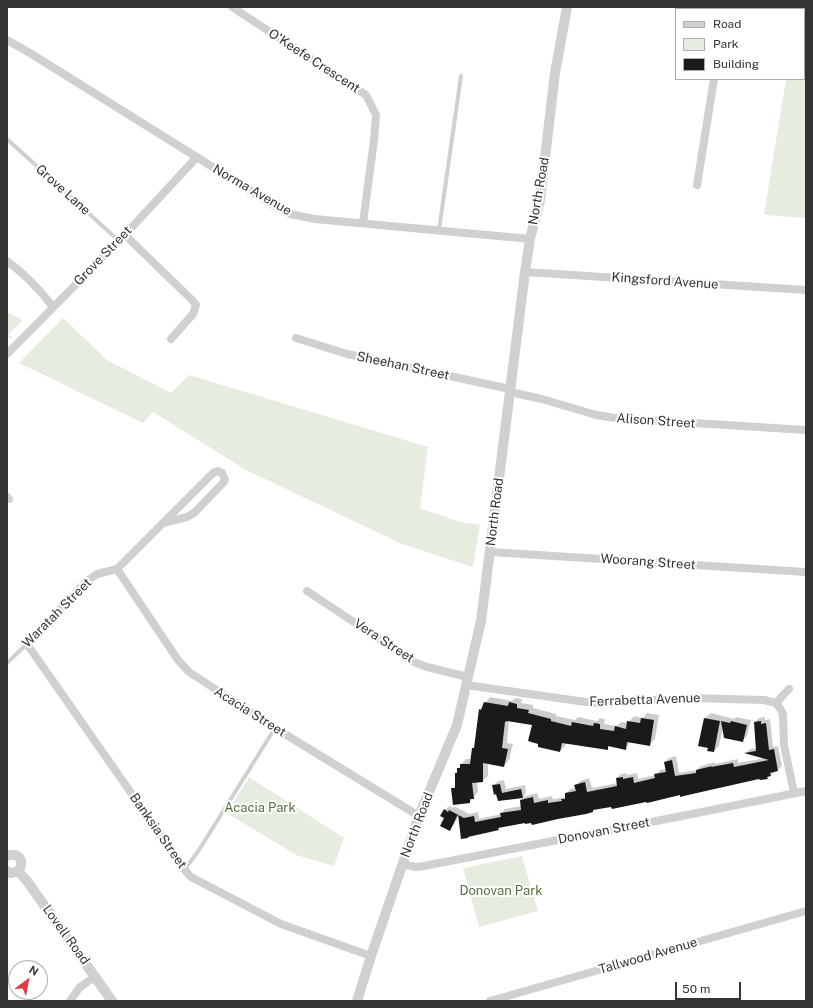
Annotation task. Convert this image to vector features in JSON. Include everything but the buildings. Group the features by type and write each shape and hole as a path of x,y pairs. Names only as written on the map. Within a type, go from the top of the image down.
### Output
{"street":[{"name":"O'Keefe Crescent","path":"232,7 366,95 376,115 363,223"},
{"name":"North Road","path":"357,1001 419,816 457,726 481,621 525,272 530,239 540,200 555,73 567,7"},
{"name":"Norma Avenue","path":"7,40 30,52 197,158 290,214 315,219 530,239"},
{"path":"697,185 714,80"},
{"name":"Grove Street","path":"7,354 122,238 197,158"},
{"path":"122,238 196,305 193,314 171,338"},
{"path":"7,261 28,279 53,307"},
{"name":"Kingsford Avenue","path":"525,272 806,290"},
{"name":"Sheehan Street","path":"296,338 347,354 510,390"},
{"name":"Alison Street","path":"510,390 596,415 615,418 806,430"},
{"path":"117,569 163,523 213,473 218,471 222,473 224,480 223,483 194,513 187,517 163,523"},
{"name":"Woorang Street","path":"490,552 806,572"},
{"name":"Waratah Street","path":"26,644 87,581 97,574 117,569"},
{"name":"Acacia Street","path":"117,569 178,660 189,672 275,728 419,816"},
{"name":"Vera Street","path":"307,591 414,662 467,681"},
{"name":"Banksia Street","path":"26,644 191,877 281,924 371,956"},
{"name":"Ferrabetta Avenue","path":"467,681 593,704 692,698 764,700 776,703"},
{"path":"789,689 776,703 783,714 784,745 794,793"},
{"name":"Donovan Street","path":"402,864 416,867 424,866 806,791"},
{"path":"7,856 15,854 21,858 22,866 18,871 11,873 7,871"},
{"name":"Lovell Road","path":"18,871 27,881 96,976 112,1001"},
{"name":"Tallwood Avenue","path":"490,1001 806,911"},
{"path":"70,1001 80,987 96,976"}],"lane":[{"path":"439,231 461,76"},
{"name":"Grove Lane","path":"7,139 122,238"},
{"name":"Waratah Street","path":"7,663 26,644"},
{"path":"185,870 275,728"}],"green space":[{"path":"805,8 806,218 764,215 786,80 805,80"},
{"path":"7,312 23,320 7,336"},
{"path":"63,318 107,360 171,393 189,375 428,447 420,508 460,522 480,525 473,567 402,544 246,470 153,412 143,423 19,363"},
{"name":"Acacia Park","path":"249,777 344,838 334,866 296,855 227,813"},
{"name":"Donovan Park","path":"522,856 538,911 479,927 463,868"}]}
